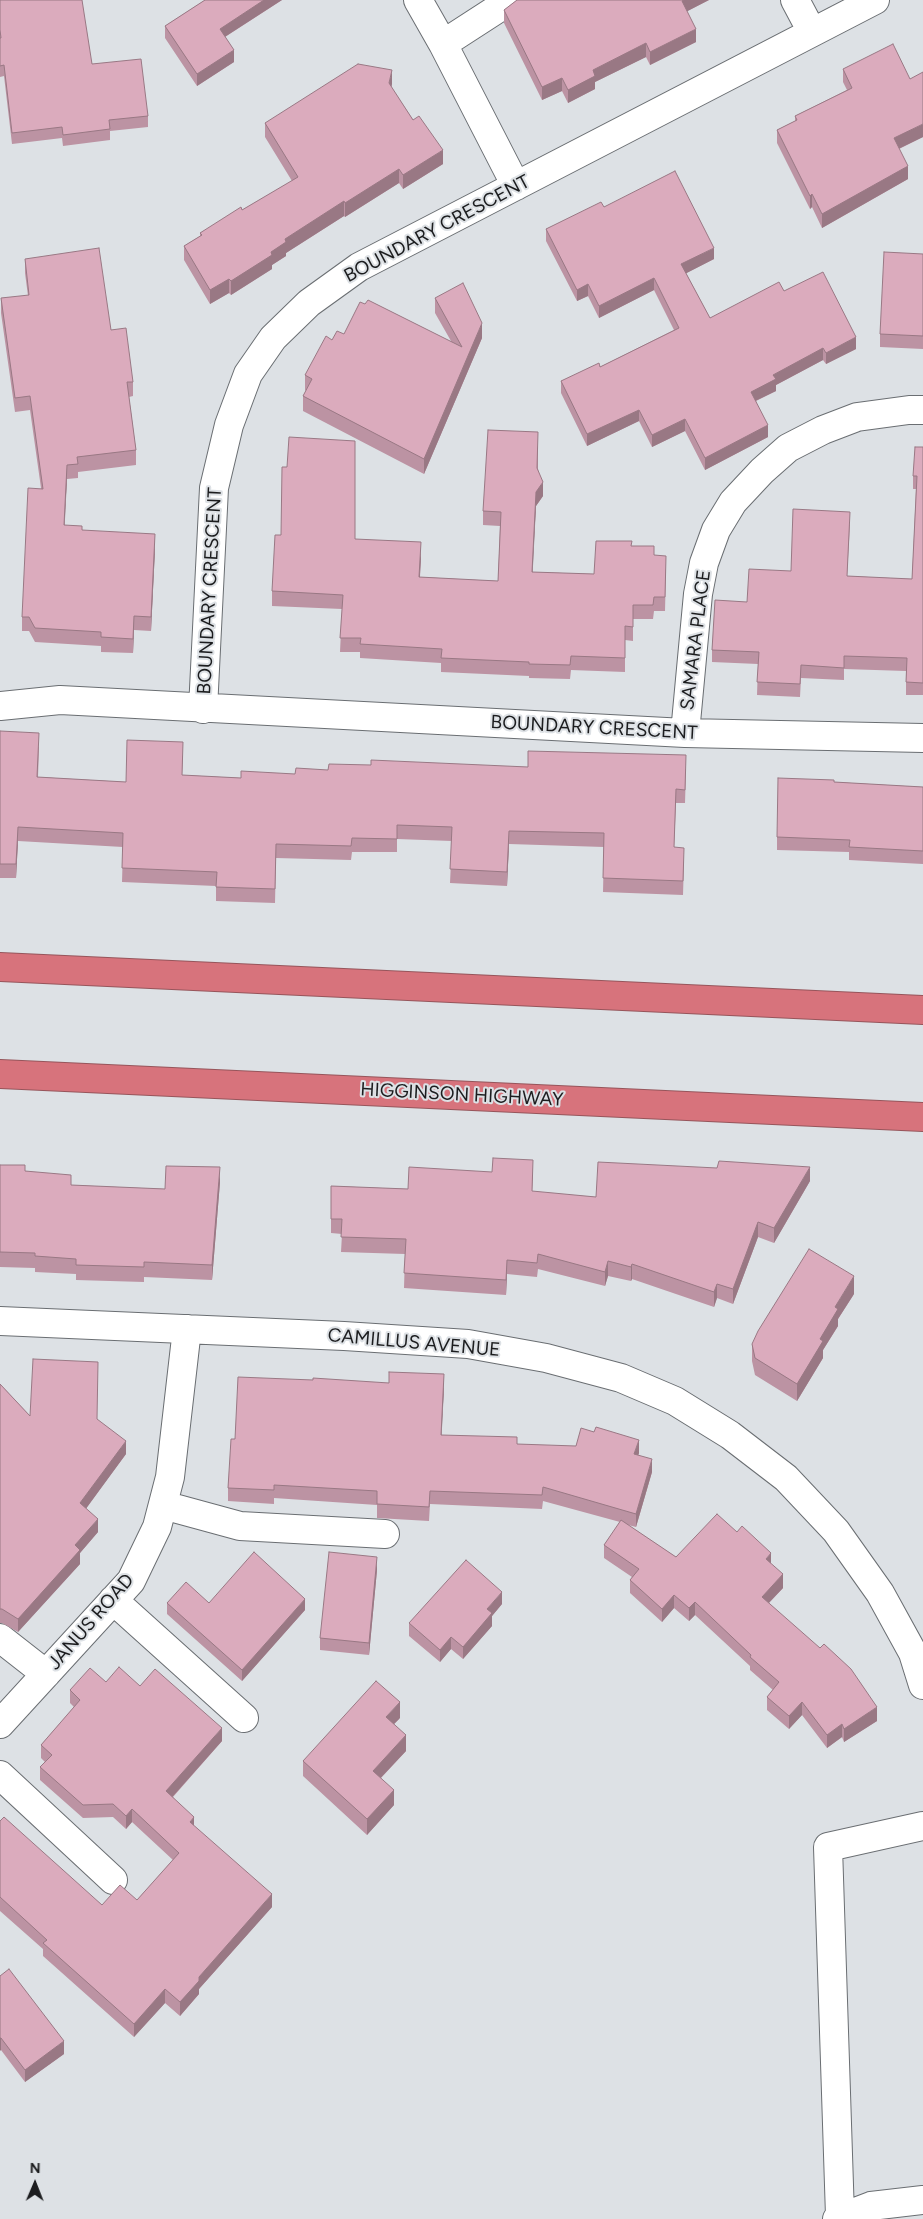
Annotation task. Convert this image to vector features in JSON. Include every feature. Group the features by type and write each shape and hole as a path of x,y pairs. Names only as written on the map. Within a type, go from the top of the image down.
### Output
{"highway":[{"path":"0,968 923,1010"},
{"name":"HIGGINSON HIGHWAY","path":"0,1074 923,1117"}],"street":[{"path":"418,0 444,44 516,186"},
{"path":"444,44 511,0"},
{"path":"795,0 812,32"},
{"name":"BOUNDARY CRESCENT","path":"875,0 359,267 309,303 273,338 248,374 229,425 214,488 203,709 685,733 923,738"},
{"name":"SAMARA PLACE","path":"685,733 698,594 704,563 716,530 733,502 762,471 788,448 824,430 857,417 923,410"},
{"path":"0,706 60,700 203,709"},
{"name":"CAMILLUS AVENUE","path":"0,1321 344,1336 468,1344 546,1358 621,1378 675,1401 730,1435 786,1478 836,1531 880,1593 914,1653 923,1685"},
{"name":"JANUS ROAD","path":"0,1724 131,1581 157,1527 170,1477 187,1329"},
{"path":"163,1505 240,1526 385,1534"},
{"path":"113,1600 244,1718"},
{"path":"0,1638 46,1674"},
{"path":"0,1775 113,1880"},
{"path":"923,1826 828,1847 839,2218 871,2206 923,2200"}],"building":[{"path":"0,0 82,0 92,64 141,59 148,116 109,120 110,129 63,135 62,127 12,133 4,65 0,66"},
{"path":"205,0 264,0 220,29 234,50 197,74 165,26"},
{"path":"517,0 684,0 682,1 696,29 650,52 646,43 593,70 595,76 568,90 562,78 542,87 504,10"},
{"path":"893,44 910,79 923,72 923,124 894,138 908,166 822,214 812,194 810,196 777,130 797,120 795,116 852,88 843,69"},
{"path":"358,64 392,70 389,83 413,120 419,116 443,150 403,175 399,169 345,203 344,201 285,239 286,242 271,252 272,255 231,281 229,279 210,290 184,246 202,235 200,233 241,207 242,210 298,177 265,123"},
{"path":"675,171 714,248 681,264 710,318 779,282 784,291 823,272 856,337 826,353 823,348 773,375 776,379 751,392 768,425 705,458 685,419 652,435 639,410 587,434 561,381 599,363 600,367 679,328 654,278 599,306 588,284 577,290 546,229 601,202 604,207"},
{"path":"99,248 111,330 126,328 133,382 127,382 136,450 77,457 78,464 67,465 64,525 82,526 82,530 155,534 151,617 134,616 133,639 101,637 101,632 35,628 29,617 22,617 28,488 43,489 30,396 15,398 1,298 29,295 25,259"},
{"path":"884,252 923,254 923,336 880,334"},
{"path":"463,283 482,323 424,459 303,396 312,379 305,375 326,336 332,340 337,331 344,334 360,302 365,304 368,300 462,347 435,298"},
{"path":"488,430 538,432 537,468 543,482 536,492 532,572 594,574 596,541 632,541 631,546 654,546 654,555 666,556 665,597 654,597 653,605 633,605 633,627 625,626 625,658 571,656 570,665 529,664 529,662 441,658 442,649 360,644 361,638 340,638 343,595 272,591 275,535 281,535 282,467 287,467 289,437 355,441 355,539 421,542 419,577 498,581 501,512 483,511"},
{"path":"915,447 923,447 923,683 906,682 907,658 844,656 844,668 801,665 800,684 757,682 759,652 712,650 715,600 747,602 749,569 791,571 793,509 850,512 847,576 912,579 917,476 913,476"},
{"path":"0,731 39,733 37,777 126,782 127,740 183,742 182,775 241,778 241,771 295,774 296,768 328,770 329,764 371,765 371,760 528,767 528,751 686,755 685,790 676,789 674,847 684,848 683,881 603,878 604,833 509,831 507,872 450,869 452,827 397,825 397,839 352,838 351,846 276,844 275,889 216,887 217,872 122,868 123,833 18,827 16,864 0,864"},
{"path":"778,778 923,787 923,851 849,847 850,840 777,837"},
{"path":"493,1158 533,1160 532,1191 596,1197 598,1162 717,1168 719,1161 810,1167 774,1228 758,1222 733,1289 717,1284 714,1292 632,1264 631,1267 608,1261 605,1272 538,1254 537,1263 507,1260 506,1280 404,1273 406,1239 341,1237 342,1219 331,1219 331,1186 408,1189 409,1167 492,1172"},
{"path":"0,1165 25,1165 25,1171 71,1175 71,1185 165,1189 166,1166 220,1167 212,1265 144,1262 144,1267 76,1265 76,1259 35,1256 35,1253 0,1252"},
{"path":"809,1249 854,1276 835,1307 838,1309 820,1339 823,1341 797,1384 755,1358 752,1344 758,1331"},
{"path":"33,1359 98,1362 97,1419 126,1441 80,1503 98,1519 75,1545 80,1550 18,1619 0,1609 0,1384 30,1416"},
{"path":"389,1372 444,1374 441,1435 517,1437 517,1444 576,1446 581,1428 594,1432 596,1427 639,1440 634,1454 652,1459 636,1514 543,1487 542,1495 430,1491 429,1507 377,1504 377,1491 274,1485 274,1490 228,1488 231,1439 235,1439 238,1377 313,1380 313,1378 389,1383"},
{"path":"717,1514 737,1532 742,1526 771,1553 766,1559 783,1574 762,1597 820,1648 824,1644 851,1669 877,1707 844,1729 842,1724 827,1735 802,1702 789,1716 767,1697 779,1682 750,1657 751,1655 695,1602 689,1608 674,1595 662,1609 630,1580 639,1569 604,1545 621,1520 676,1557"},
{"path":"254,1552 305,1599 242,1670 167,1603 186,1582 209,1603"},
{"path":"329,1552 377,1557 369,1643 320,1638"},
{"path":"466,1560 502,1592 487,1609 492,1613 463,1647 451,1637 440,1650 409,1623"},
{"path":"119,1667 140,1686 155,1669 222,1728 166,1791 194,1817 190,1822 272,1894 199,1977 199,1981 180,2002 165,1989 134,2024 43,1943 47,1940 0,1897 0,1821 4,1817 102,1905 120,1885 137,1900 179,1853 132,1809 126,1816 113,1804 83,1805 40,1767 52,1755 41,1745 80,1700 70,1690 90,1668 106,1682"},
{"path":"376,1681 400,1702 386,1717 406,1735 373,1771 394,1790 367,1819 303,1761"},
{"path":"9,1969 64,2041 25,2070 0,2038 0,1976"}]}
